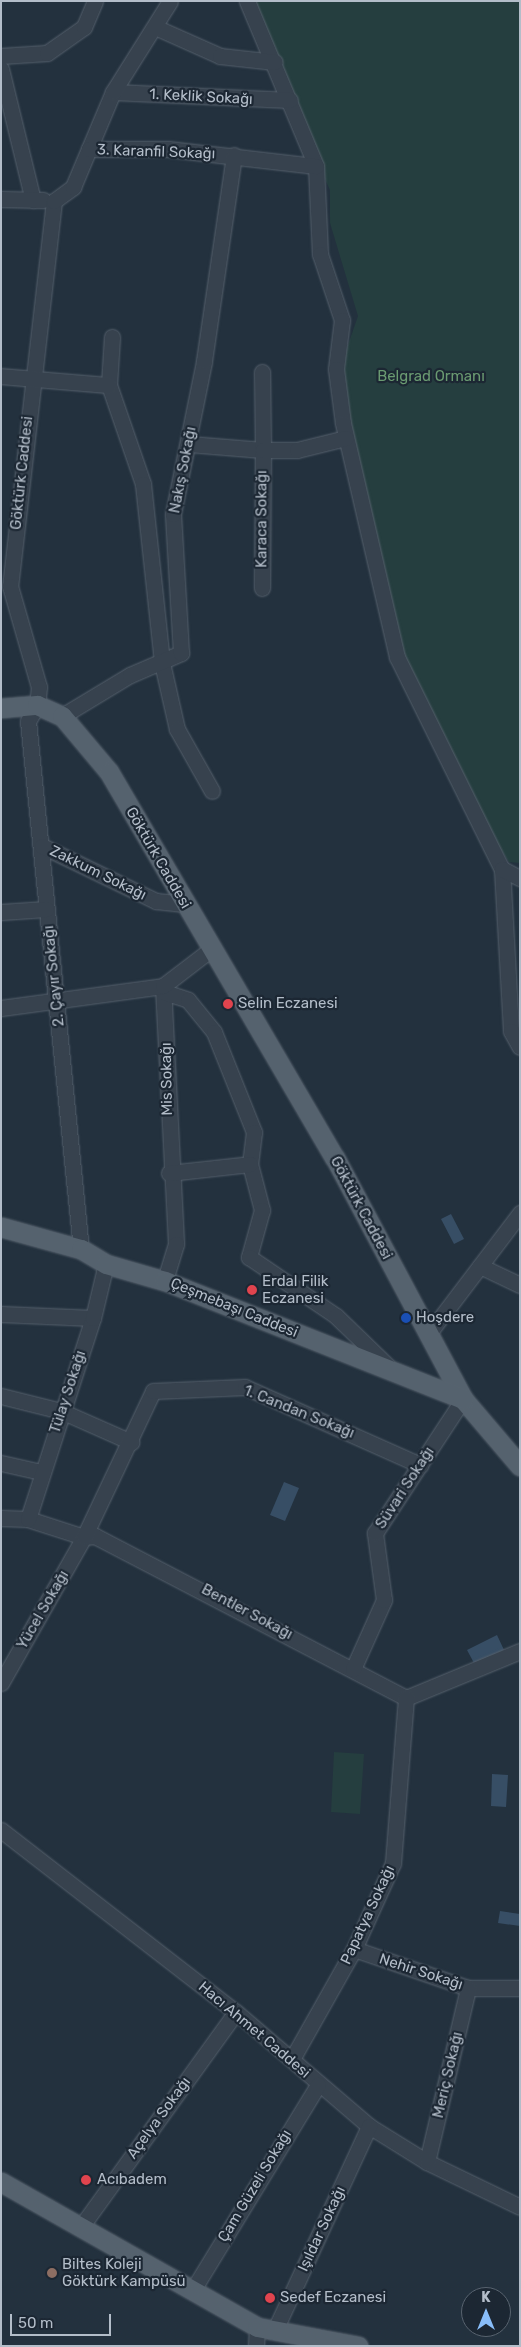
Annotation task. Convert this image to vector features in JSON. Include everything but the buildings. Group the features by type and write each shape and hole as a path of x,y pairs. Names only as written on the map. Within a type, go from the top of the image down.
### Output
{"main road":[{"path":"1,708 37,705"},
{"name":"Göktürk Caddesi","path":"37,705 62,716 109,772 210,950 335,1158 463,1399 517,1460"},
{"name":"Çeşmebaşı Caddesi","path":"1,1227 81,1249 106,1264 166,1281 463,1399"},
{"path":"1,2182 83,2224 266,2330 358,2346"}],"street":[{"path":"1,56 47,53 84,27 95,1"},
{"path":"90,149 113,92 170,1"},
{"path":"247,1 275,62 316,166 320,254 342,320 336,369 346,438 397,657 502,869 510,1023 520,1048"},
{"path":"155,26 220,56 275,62"},
{"path":"1,69 33,200"},
{"name":"1. Keklik Sokağı","path":"113,92 290,100"},
{"name":"3. Karanfil Sokağı","path":"54,200 73,187 90,149 234,155 316,166"},
{"name":"Nakış Sokağı","path":"62,716 130,675 182,653 173,514 189,444 234,155"},
{"path":"1,199 54,200"},
{"name":"Göktürk Caddesi","path":"37,705 39,687 10,586 31,380 54,200"},
{"path":"112,337 109,385 143,484 162,663 177,729 212,791"},
{"name":"Karaca Sokağı","path":"262,372 262,588"},
{"path":"1,376 109,385"},
{"path":"189,444 263,450 297,450 346,438"},
{"name":"2. Çayır Sokağı","path":"37,705 28,721 81,1249"},
{"name":"Zakkum Sokağı","path":"42,846 156,901 184,904"},
{"path":"502,869 520,878"},
{"path":"1,912 46,909"},
{"path":"163,989 210,950"},
{"path":"1,1008 57,998 163,989 188,1000 214,1032 254,1132 250,1164 262,1210 249,1257 336,1316 393,1371"},
{"name":"Mis Sokağı","path":"163,989 169,1173 176,1244 166,1281"},
{"path":"169,1173 250,1164"},
{"path":"428,1333 520,1212"},
{"name":"Tülay Sokağı","path":"28,1519 41,1472 93,1318 106,1264"},
{"path":"480,1266 520,1285"},
{"path":"1,1314 93,1318"},
{"name":"1. Candan Sokağı","path":"84,1538 131,1442 153,1391 245,1387 420,1464"},
{"path":"1,1396 61,1411 131,1442"},
{"name":"Süvari Sokağı","path":"353,1669 384,1600 376,1533 463,1399"},
{"path":"1,1463 41,1472"},
{"name":"Bentler Sokağı","path":"1,1518 28,1519 84,1538 95,1536 406,1698"},
{"name":"Yücel Sokağı","path":"1,1683 84,1538"},
{"path":"406,1698 520,1651"},
{"name":"Papatya Sokağı","path":"292,2059 354,1949 393,1863 406,1698"},
{"name":"Hacı Ahmet Caddesi","path":"1,1830 236,2012 292,2059 318,2085 369,2126 427,2162 520,2207"},
{"name":"Nehir Sokağı","path":"354,1949 468,1988 520,1988"},
{"name":"Meriç Sokağı","path":"427,2162 468,1988"},
{"name":"Açelya Sokağı","path":"83,2224 236,2012"},
{"name":"Çam Güzeli Sokağı","path":"194,2288 318,2085"},
{"name":"Işıldar Sokağı","path":"266,2330 369,2126"},
{"path":"256,2346 266,2330"}],"green space":[{"name":"Belgrad Ormanı","path":"244,1 520,1 520,863 509,862 451,774 400,651 351,455 341,365 358,316 330,223 330,190"},
{"path":"334,1752 364,1754 360,1814 331,1812"}],"water":[{"path":"451,1214 464,1239 454,1244 441,1219"},
{"path":"284,1482 299,1488 285,1521 270,1515"},
{"path":"497,1635 504,1650 474,1663 467,1650"},
{"path":"492,1774 508,1775 506,1807 491,1806"},
{"path":"500,1911 520,1914 520,1926 498,1923"}],"place":[{"name":"Selin Eczanesi","path":"228,1004"},
{"name":"Erdal Filik Eczanesi","path":"252,1290"},
{"name":"Hoşdere","path":"406,1318"},
{"name":"Acıbadem","path":"86,2180"},
{"name":"Biltes Koleji Göktürk Kampüsü","path":"52,2273"},
{"name":"Sedef Eczanesi","path":"270,2298"}]}
